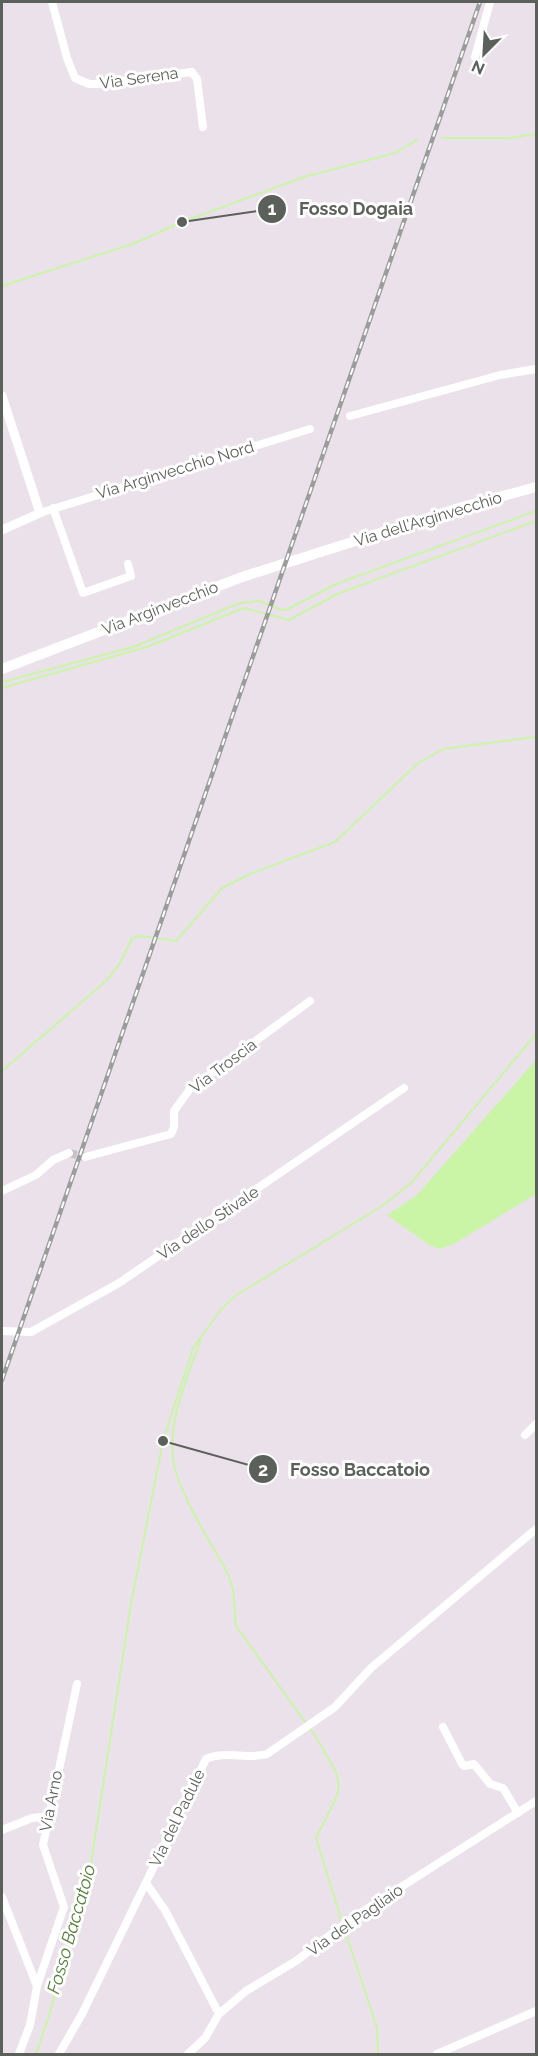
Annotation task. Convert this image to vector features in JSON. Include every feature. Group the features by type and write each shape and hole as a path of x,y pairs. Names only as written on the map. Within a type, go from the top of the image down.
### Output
{"main road":[{"name":"Via dell'Arginvecchio","path":"320,551 462,507 537,487"},
{"name":"Via Arginvecchio","path":"2,669 242,577 320,551"}],"street":[{"name":"Via Serena","path":"52,2 67,58 75,78 89,84 98,84 192,72 197,79 203,127"},
{"path":"475,57 490,2"},
{"path":"350,416 500,375 537,369"},
{"path":"2,396 40,513 2,530"},
{"name":"Via Arginvecchio Nord","path":"40,513 310,429"},
{"path":"53,508 83,593 131,576 128,564"},
{"name":"Via Troscia","path":"85,1157 171,1134 174,1127 174,1111 190,1089 310,1001"},
{"name":"Via dello Stivale","path":"2,1331 31,1332 119,1283 404,1088"},
{"path":"2,1191 36,1175 53,1160 69,1153"},
{"path":"525,1435 537,1424"},
{"name":"Via del Padule","path":"59,2055 206,1759 223,1755 259,1756 267,1754 344,1700 379,1662 537,1529"},
{"name":"Via Arno","path":"19,2055 30,2025 37,1986 64,1907 43,1845 77,1684"},
{"path":"443,1727 464,1766 474,1764 490,1784 503,1788 518,1813"},
{"name":"Via del Pagliaio","path":"188,2055 205,2038 219,2014 246,1991 296,1961 343,1925 537,1801"},
{"path":"2,1830 32,1818 48,1816"},
{"path":"146,1883 165,1910 219,2014"},
{"path":"2,1897 37,1986"},
{"path":"437,2055 537,2011"}],"shaded area":[{"path":"536,1060 536,1194 454,1244 440,1249 429,1245 387,1215 416,1196"}],"waterway":[{"path":"442,138 510,138 536,134"},
{"path":"2,286 135,243 182,222 304,177 395,153 417,140"},
{"path":"2,682 133,647 240,603 260,601 281,610 288,609 336,584 536,511"},
{"path":"2,688 147,647 244,608 289,620 337,594 536,521"},
{"path":"2,1071 106,981 119,965 132,938 141,936 176,941 222,888 250,874 335,842 418,763 443,749 536,737"},
{"name":"Fosso Baccatoio","path":"36,2054 89,1876 131,1604 163,1441 193,1348 222,1308 235,1296 382,1206 411,1183 536,1034"},
{"path":"201,1339 178,1405 172,1439 176,1472 193,1512 228,1574 233,1589 236,1626 316,1737 336,1772 339,1786 337,1796 316,1838 342,1922"},
{"path":"344,1928 377,2028 378,2054"}],"tunnel":[{"path":"69,1153 85,1157"}],"railway":[{"path":"2,1380 480,2"}],"place":[{"name":"Fosso Dogaia","path":"182,222"},
{"name":"Fosso Baccatoio","path":"163,1441"}]}
